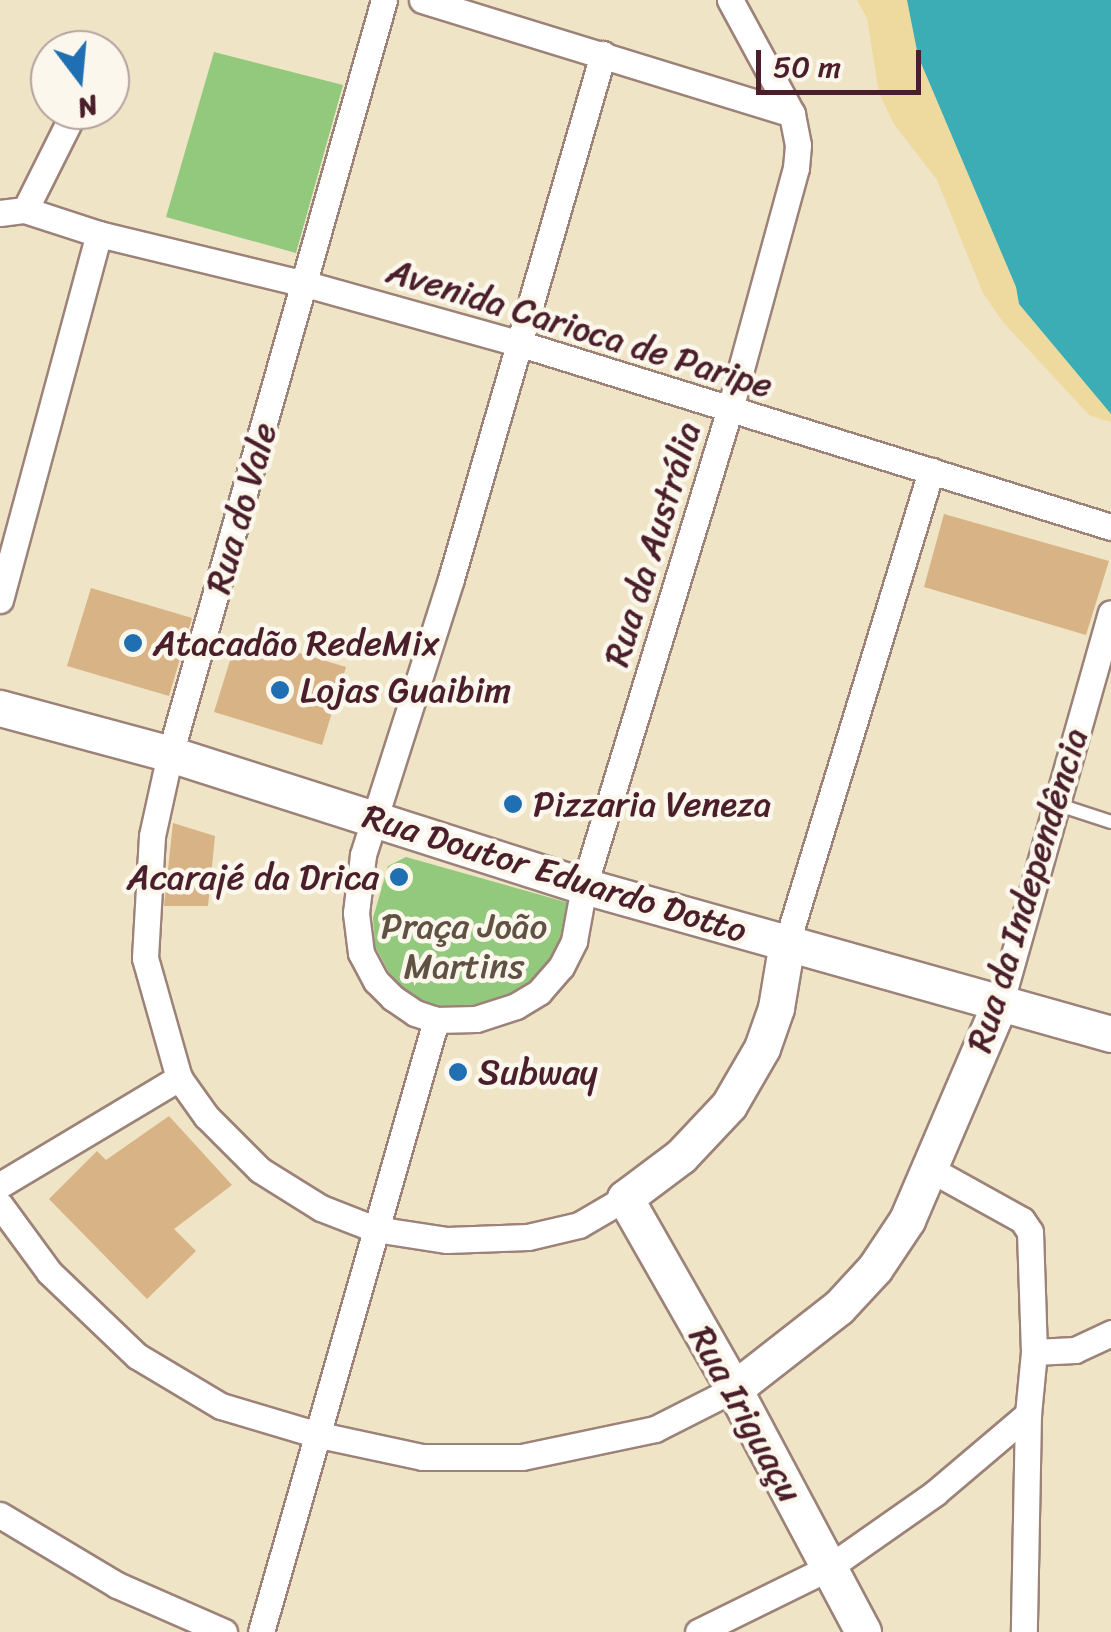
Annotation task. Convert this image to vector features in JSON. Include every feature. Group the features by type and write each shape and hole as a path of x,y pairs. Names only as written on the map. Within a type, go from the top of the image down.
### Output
{"main road":[{"name":"Rua Doutor Eduardo Dotto","path":"0,708 170,754 584,886 1111,1034"},
{"name":"Rua do Vale","path":"625,1198 681,1156 729,1105 762,1048 776,1008 787,942"},
{"name":"Rua da Independência","path":"734,1389 840,1306 875,1268 907,1220 1001,1001"},
{"name":"Rua Iriguaçu","path":"625,1198 734,1389 863,1632"}],"street":[{"name":"Rua do Vale","path":"384,0 170,754 152,836 145,958 179,1078 206,1116 260,1170 320,1208 375,1229 447,1240 528,1237 579,1225 625,1198"},
{"path":"422,0 792,114"},
{"name":"Rua da Austrália","path":"584,886 730,409 796,168 792,114 730,0"},
{"path":"584,886 574,941 561,967 538,992 476,1019 436,1020 415,1013 376,981 362,953 356,914 372,820 451,579 603,54"},
{"path":"12,211 63,130"},
{"name":"Avenida Carioca de Paripe","path":"12,211 306,284 518,343 1111,526"},
{"path":"0,600 100,234"},
{"name":"Rua do Vale","path":"787,942 931,470"},
{"name":"Rua da Independência","path":"1001,1001 1111,612"},
{"path":"261,1632 314,1434 436,1020"},
{"path":"0,1185 179,1078"},
{"path":"930,1169 1022,1220 1030,1232 1034,1352 1028,1414 1024,1632"},
{"name":"Rua da Independência","path":"0,1205 49,1272 137,1356 221,1406 314,1434 422,1457 522,1457 655,1429 734,1389"},
{"path":"1034,1352 1076,1350 1111,1332"},
{"path":"698,1632 828,1568 935,1493 1028,1414"},
{"path":"0,1516 117,1585 224,1632"}],"lane":[{"path":"1056,804 1111,822"}],"green space":[{"path":"214,52 343,85 296,253 166,217"},
{"name":"Praça João Martins","path":"406,857 569,903 571,945 542,993 443,1017 393,980 375,946 373,918 388,866"}],"sand":[{"path":"857,0 907,0 918,56 1016,287 1019,304 1111,414 1111,422 1089,415 1003,322 983,293 937,180 894,124 879,93 867,18"}],"water":[{"path":"907,0 1111,0 1111,414 1019,304 1016,287 918,56"}],"building":[{"path":"944,514 1109,561 1086,635 924,587"},
{"name":"Atacadão RedeMix","path":"91,588 192,618 169,696 67,666"},
{"name":"Lojas Guaibim","path":"238,635 346,667 322,745 214,712"},
{"path":"173,823 215,836 208,906 164,906"},
{"path":"169,1116 232,1185 174,1229 196,1251 147,1299 49,1199 97,1151 106,1160"}],"place":[{"name":"Atacadão RedeMix","path":"133,643"},
{"name":"Lojas Guaibim","path":"280,690"},
{"name":"Pizzaria Veneza","path":"513,804"},
{"name":"Acarajé da Drica","path":"399,877"},
{"name":"Subway","path":"458,1072"}]}
